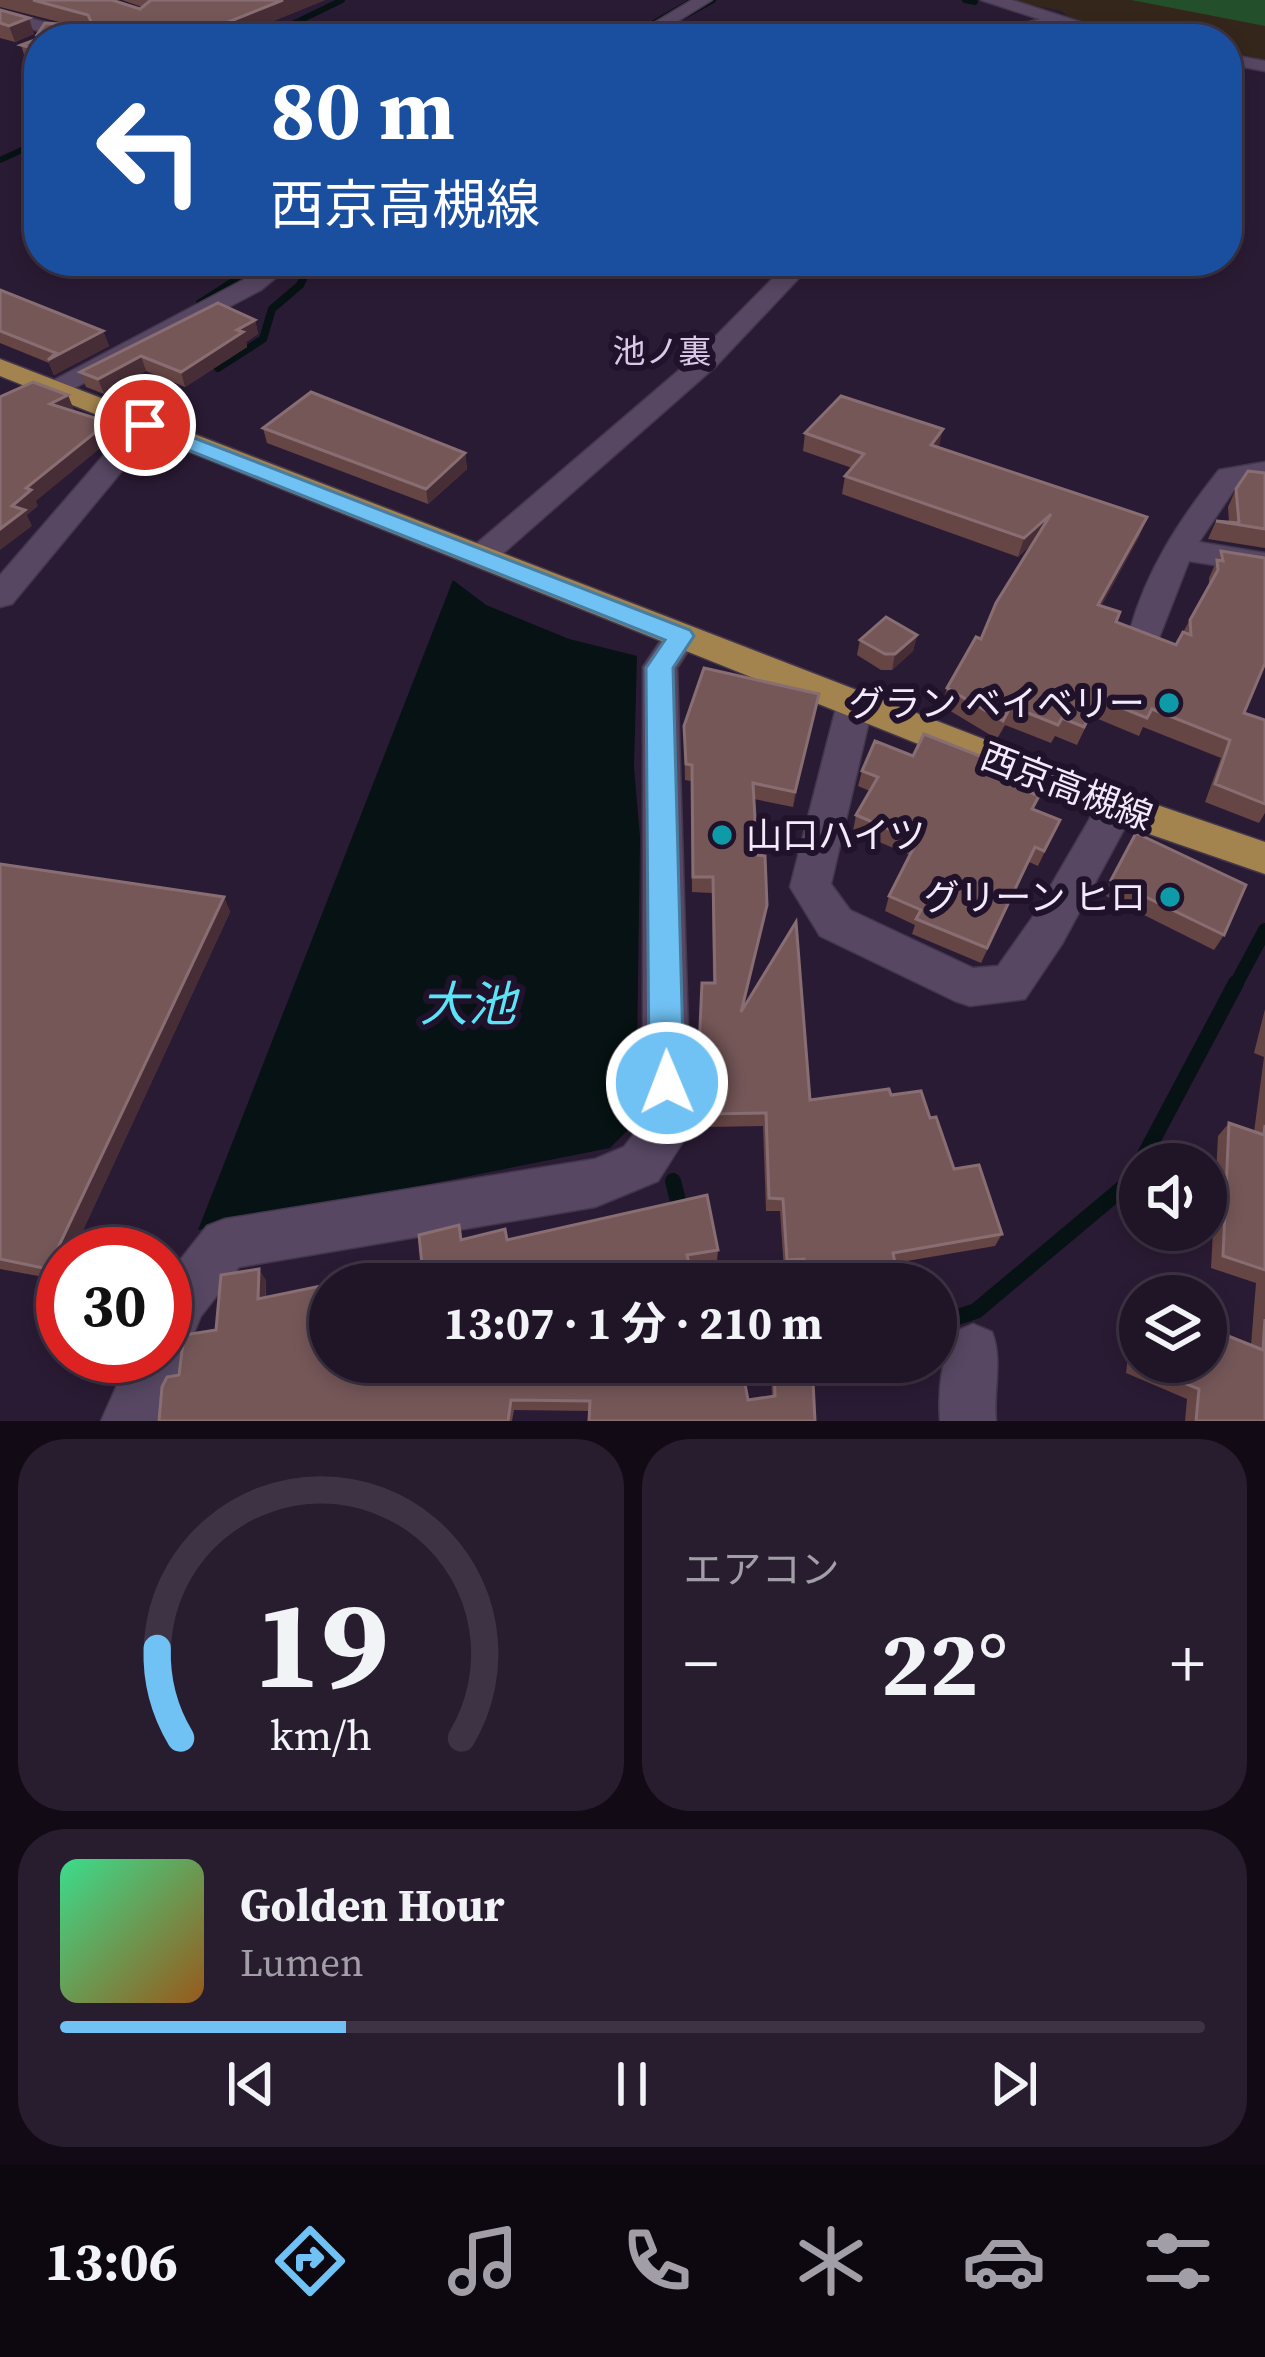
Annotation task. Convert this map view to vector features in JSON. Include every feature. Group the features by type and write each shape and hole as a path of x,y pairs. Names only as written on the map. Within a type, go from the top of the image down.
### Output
{"main road":[{"name":"西京高槻線","path":"0,367 1117,807 1265,858"}],"street":[{"path":"662,24 704,0"},
{"path":"989,0 1038,10 1065,24"},
{"path":"1042,24 1053,21"},
{"path":"0,402 45,385 264,276"},
{"path":"480,557 707,360 788,276"},
{"path":"0,596 13,559 145,425"},
{"path":"1147,630 1156,589 1229,476 1265,471"},
{"path":"1179,549 1265,562"},
{"path":"192,1286 225,1244 595,1184 641,1164 668,1129 660,668 681,636"},
{"path":"855,704 810,887 835,923 970,987 1010,985 1047,931 1117,807"},
{"path":"968,1421 965,1388 973,1352"},
{"path":"129,1421 146,1383"}],"shaded area":[{"path":"1004,0 1265,0 1265,63 1242,58 1242,24 1075,24 1062,11"}],"green space":[{"path":"1131,0 1265,0 1265,26"}],"water":[{"name":"大池","path":"453,580 486,605 569,639 637,656 636,1122 610,1148 198,1230"}],"building":[{"path":"33,0 112,0 140,9 151,0 283,0 223,24 92,24 88,15"},
{"path":"0,10 29,18 9,26 0,23"},
{"path":"0,290 103,331 48,360 56,353 0,331"},
{"path":"218,303 255,320 181,372 141,356 98,379 80,372"},
{"path":"33,382 68,395 50,404 108,422 26,488 31,490 12,506 25,510 0,529 0,397"},
{"path":"311,392 465,453 426,489 263,428"},
{"path":"841,396 943,429 931,445 1147,517 1098,605 1120,612 1116,622 1176,645 1183,632 1191,635 1190,620 1218,570 1217,560 1223,561 1221,551 1265,558 1265,663 1244,713 1265,720 1265,804 1215,784 1230,740 1152,709 1147,718 1098,698 1084,727 1062,718 1058,725 1011,706 1003,721 947,688 976,637 981,639 996,603 1051,514 1024,538 845,476 864,454 805,433"},
{"path":"1248,471 1265,473 1265,529 1216,521 1239,523 1236,489"},
{"path":"886,617 917,635 895,654 885,654 860,640"},
{"path":"704,668 819,694 795,792 753,783 757,855 765,856 767,905 741,1012 796,922 810,1100 889,1089 891,1095 921,1091 930,1118 936,1117 954,1169 979,1165 1002,1234 893,1253 895,1263 787,1260 783,1199 769,1198 766,1113 707,1114 705,1071 698,1071 702,983 715,983 713,877 693,877 692,765 686,764 684,726"},
{"path":"924,734 985,758 979,770 1039,796 1032,809 1060,820 1044,851 1035,847 987,948 916,919 921,910 889,896 917,841 856,815 878,777 862,771 875,741 913,756"},
{"name":"グリーン ヒロ","path":"1136,833 1246,885 1224,935 1111,880"},
{"path":"0,864 224,897 68,1227 36,1227 36,1266 0,1259"},
{"path":"1229,1123 1264,1135 1265,1125 1265,1270 1223,1256 1227,1251"},
{"path":"707,1195 718,1250 687,1255 689,1263 422,1263 419,1235 459,1225 461,1240 505,1229 507,1240"},
{"path":"259,1269 258,1299 309,1288 309,1383 745,1383 748,1400 775,1396 775,1383 813,1383 815,1421 589,1421 590,1401 511,1400 508,1421 159,1421 164,1383 192,1383 192,1334 216,1330 221,1275"},
{"path":"1265,1319 1265,1421 1196,1421 1199,1389 1184,1383 1227,1383 1227,1335 1263,1350"}],"waterway":[{"path":"293,24 342,0"},
{"path":"652,24 694,0"},
{"path":"684,16 713,0"},
{"path":"965,0 975,2"},
{"path":"0,160 24,149"},
{"path":"200,303 242,276"},
{"path":"218,368 263,339 272,309 304,276"},
{"path":"1235,986 1265,930"},
{"path":"957,1317 976,1311 1131,1181 1236,983"},
{"path":"673,1181 681,1213"},
{"path":"689,1250 692,1263"}],"place":[{"name":"グラン ベイベリー","path":"1169,703"},
{"name":"山口ハイツ","path":"722,835"},
{"name":"グリーン ヒロ","path":"1170,897"}],"district":[{"name":"池ノ裏","path":"662,351"}],"route":[{"path":"145,425 681,636 660,668 667,1083"}]}
